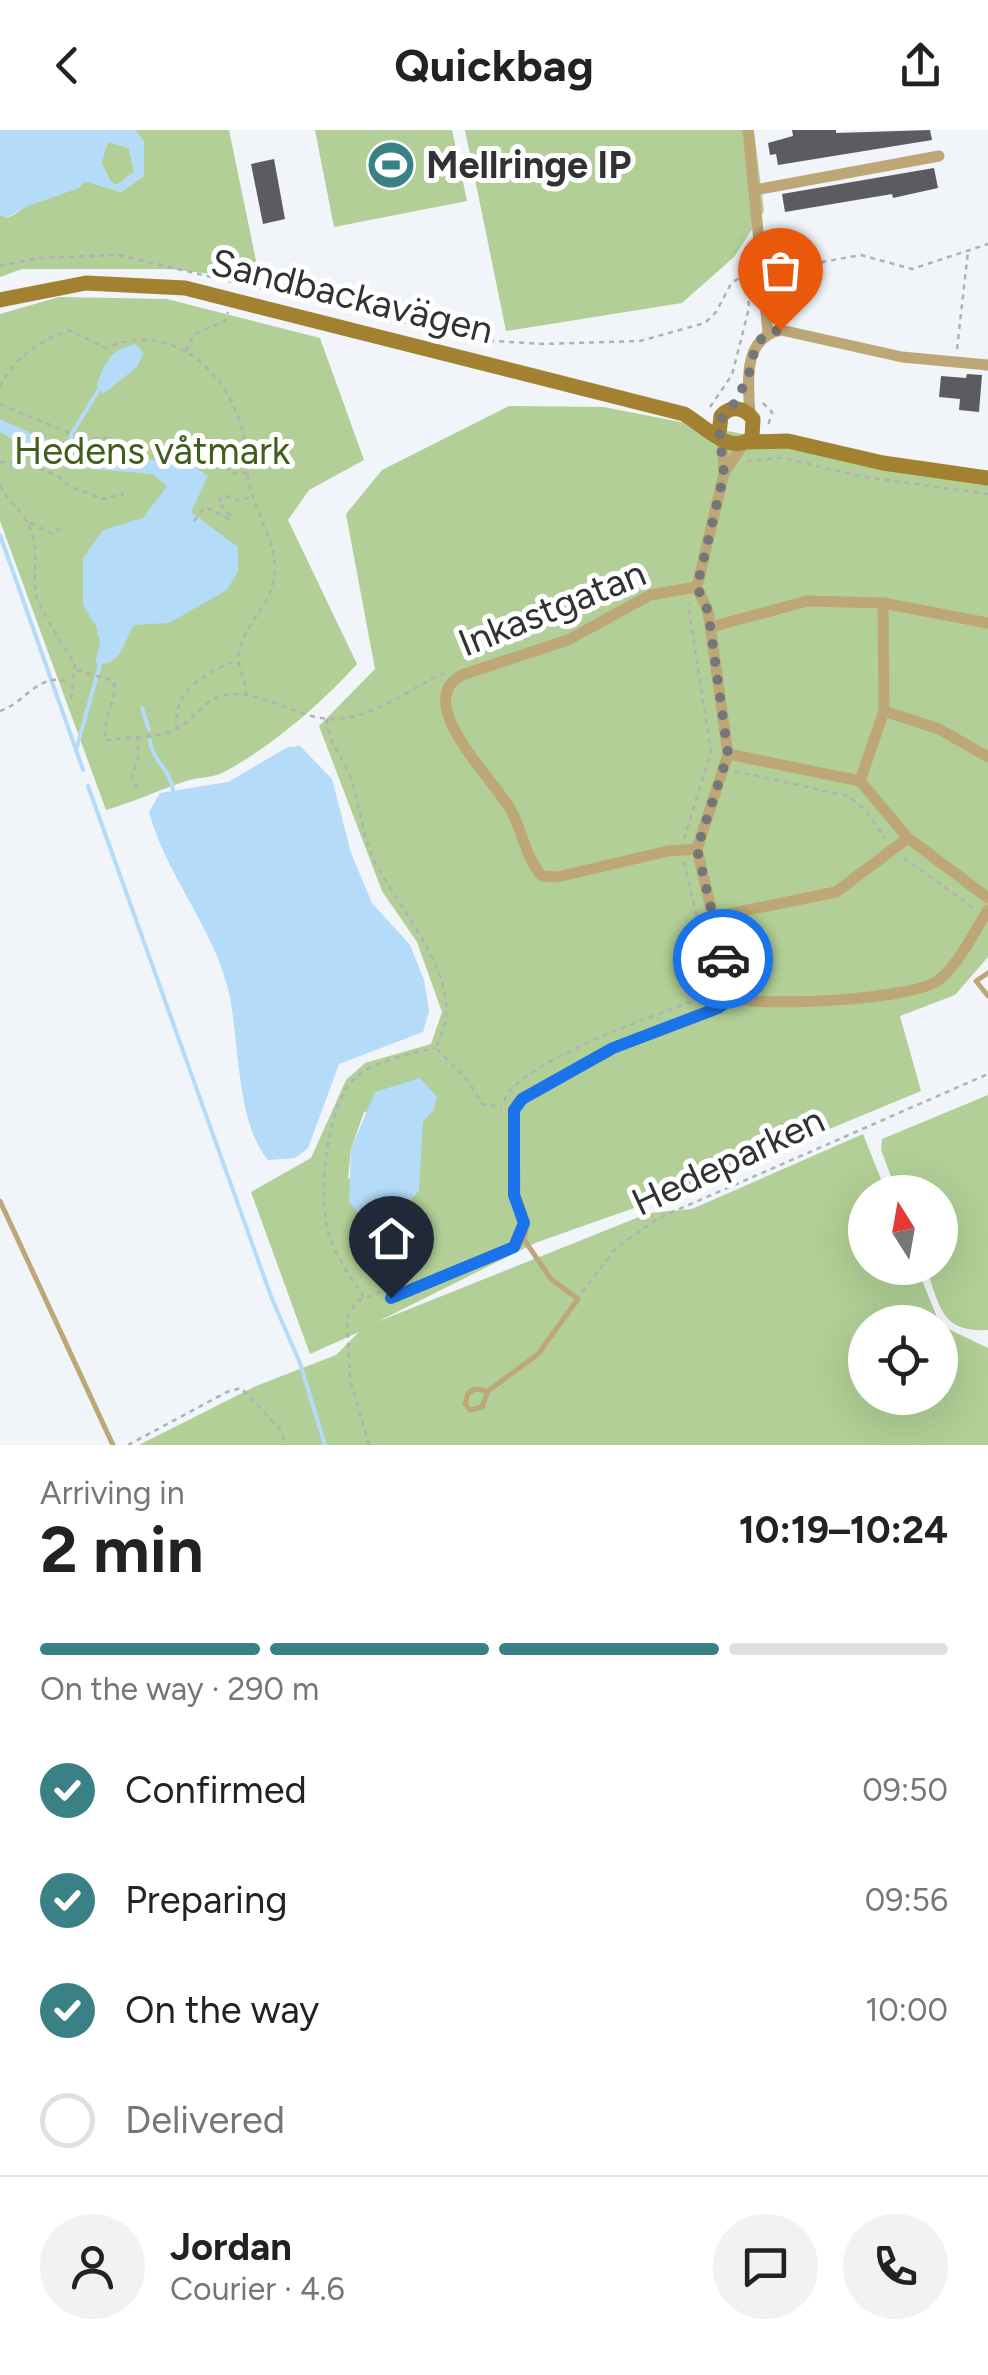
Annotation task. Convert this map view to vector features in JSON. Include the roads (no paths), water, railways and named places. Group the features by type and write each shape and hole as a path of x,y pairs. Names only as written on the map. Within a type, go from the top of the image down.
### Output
{"street":[{"path":"748,130 768,333"},
{"path":"755,190 938,156"},
{"name":"Sandbackavägen","path":"0,300 86,283 185,288 684,414 720,436"},
{"path":"724,474 718,422 748,378 756,344 768,333 780,330 902,357 988,365"},
{"path":"732,998 713,917 690,849 726,768 728,754 710,627 691,588 724,474 755,432 748,378"},
{"path":"728,410 752,416 788,441"},
{"name":"Sandbackavägen","path":"684,414 728,410"},
{"path":"720,436 732,446 788,441 883,463 988,478"},
{"name":"Inkastgatan","path":"690,849 557,877 542,876 534,867 511,809 459,742 446,694 451,681 462,675 568,640 650,596 691,588"},
{"path":"710,627 807,601 883,603 988,623"},
{"path":"860,781 884,712 883,603"},
{"path":"884,712 939,729 988,757"},
{"path":"728,754 860,781 908,838 988,898"},
{"path":"713,917 836,892 908,838"},
{"path":"387,1294 514,1247 522,1236 524,1223 514,1195 514,1110 522,1099 613,1048 716,1009 732,998 747,1002 824,1001 919,989 944,975 986,913"}],"lane":[{"path":"988,972 976,981 988,996"},
{"path":"0,1201 113,1445"},
{"path":"488,1391 475,1389 464,1398 465,1404 470,1410 482,1407 488,1391 538,1354 578,1299 551,1279 522,1236"}],"water":[{"path":"0,130 135,130 144,142 144,176 121,192 85,181 79,188 6,218 0,214","holes":["108,142 129,148 134,172 117,185 101,164"]},
{"path":"136,344 144,353 137,367 103,394 97,385 106,363 120,349"},
{"path":"0,419 77,454 189,463 208,476 191,512 238,547 238,571 227,590 169,623 134,625 116,658 104,664 95,663 100,643 96,626 83,605 83,558 103,530 143,518 167,486 152,474 58,466 0,432"},
{"path":"300,746 332,779 351,853 372,903 410,945 424,980 429,1011 423,1032 339,1064 308,1148 295,1158 268,1160 257,1143 244,1101 232,1009 221,966 166,857 149,812 160,793 228,782 288,747"},
{"path":"420,1078 437,1097 434,1109 423,1121 419,1191 403,1208 374,1221 360,1215 349,1202 351,1149 375,1092"}],"waterway":[{"path":"68,455 72,433 100,388"},
{"path":"0,535 75,747"},
{"path":"83,770 76,750 101,661"},
{"path":"142,708 149,730"},
{"path":"150,740 173,791"},
{"path":"88,786 272,1299 300,1363 325,1445"}],"place":[{"name":"Mellringe IP","path":"391,165"}],"park label":[{"name":"Hedens våtmark","path":"152,451"}]}
